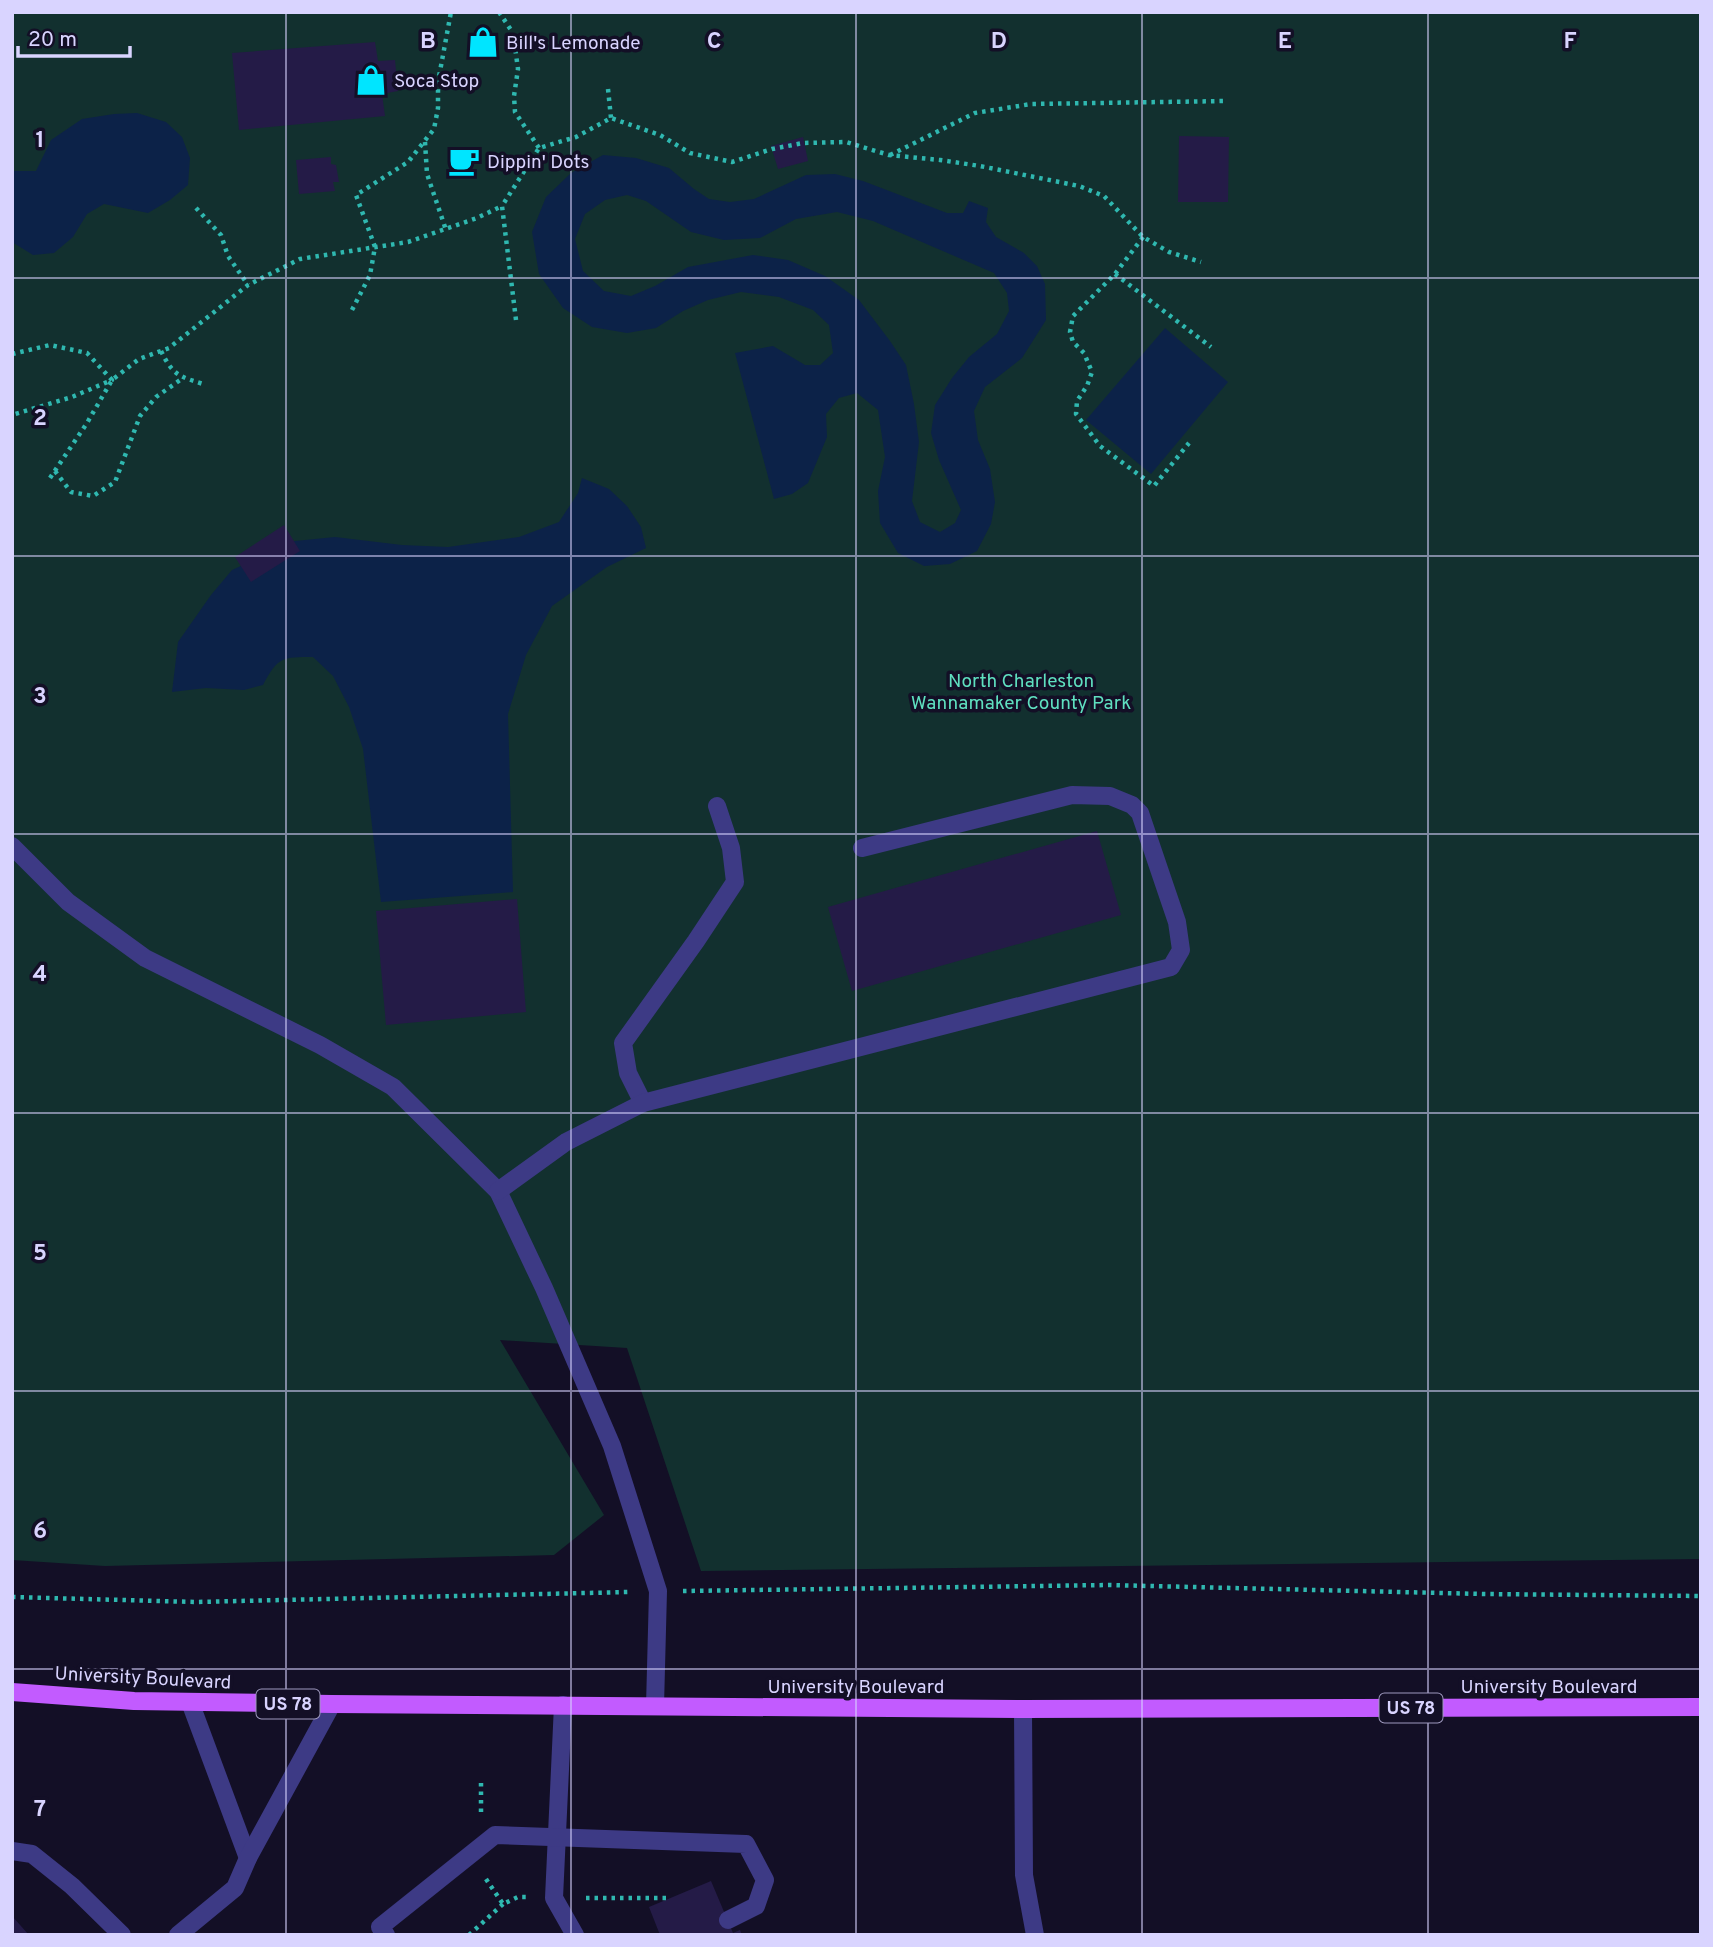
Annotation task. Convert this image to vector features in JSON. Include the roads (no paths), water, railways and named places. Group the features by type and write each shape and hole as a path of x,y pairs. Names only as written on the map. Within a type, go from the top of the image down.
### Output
{"main road":[{"name":"University Boulevard","path":"12,1692 134,1701 332,1704 1023,1709 1701,1707"}],"street":[{"path":"498,1191 565,1142 643,1103 1171,967 1181,950 1177,922 1140,813 1132,805 1110,796 1072,795 862,848"},
{"path":"643,1103 628,1073 623,1043 696,941 734,882 731,848 717,806"},
{"path":"12,846 68,902 145,958 320,1045 393,1087 498,1191 612,1446 658,1591 655,1706"},
{"path":"190,1702 248,1857"},
{"path":"178,1935 234,1888 248,1857 332,1704"},
{"path":"563,1705 554,1898 575,1935"},
{"path":"1023,1709 1024,1875 1035,1935"},
{"path":"386,1935 380,1927 495,1835 747,1844 765,1881 756,1906 728,1920"},
{"path":"12,1851 32,1854 72,1886 122,1935"}],"water":[{"path":"137,113 166,122 182,137 190,158 188,185 148,213 104,204 87,214 73,237 54,253 33,255 12,242 12,171 36,171 51,140 82,119"},
{"path":"603,155 636,158 669,168 709,199 730,202 754,199 806,175 835,174 863,181 947,213 963,213 969,201 988,208 986,222 996,237 1024,253 1037,266 1045,284 1046,320 1022,358 985,387 974,411 978,440 990,469 995,502 991,524 977,551 950,564 924,566 898,553 880,523 878,491 885,457 878,410 857,393 839,398 826,414 827,437 808,483 792,494 774,499 735,353 773,346 805,365 820,365 833,353 829,325 813,310 779,297 741,292 708,300 683,311 656,328 627,333 592,327 563,308 539,274 532,232 546,197 571,173","holes":["627,195 646,201 691,232 724,240 760,238 796,219 837,212 873,221 994,273 1007,293 1009,311 997,334 969,357 935,405 931,433 939,460 961,510 955,523 940,532 920,522 912,501 919,442 906,365 859,300 825,276 788,260 753,255 688,267 631,296 604,291 583,271 575,239 585,214 605,200"]},
{"path":"1165,328 1228,382 1151,474 1086,420"},
{"path":"582,478 609,489 627,506 641,527 646,548 607,567 552,606 526,655 508,714 513,892 381,902 363,749 349,707 333,676 313,657 294,657 277,664 263,685 244,690 206,688 172,692 178,642 232,570 295,541 335,537 448,547 519,537 559,522 578,493"}],"place":[{"name":"Bill's Lemonade","path":"483,42"},
{"name":"Soca Stop","path":"371,80"},
{"name":"Dippin' Dots","path":"464,161"}],"park label":[{"name":"North Charleston Wannamaker County Park","path":"1021,691"}]}
